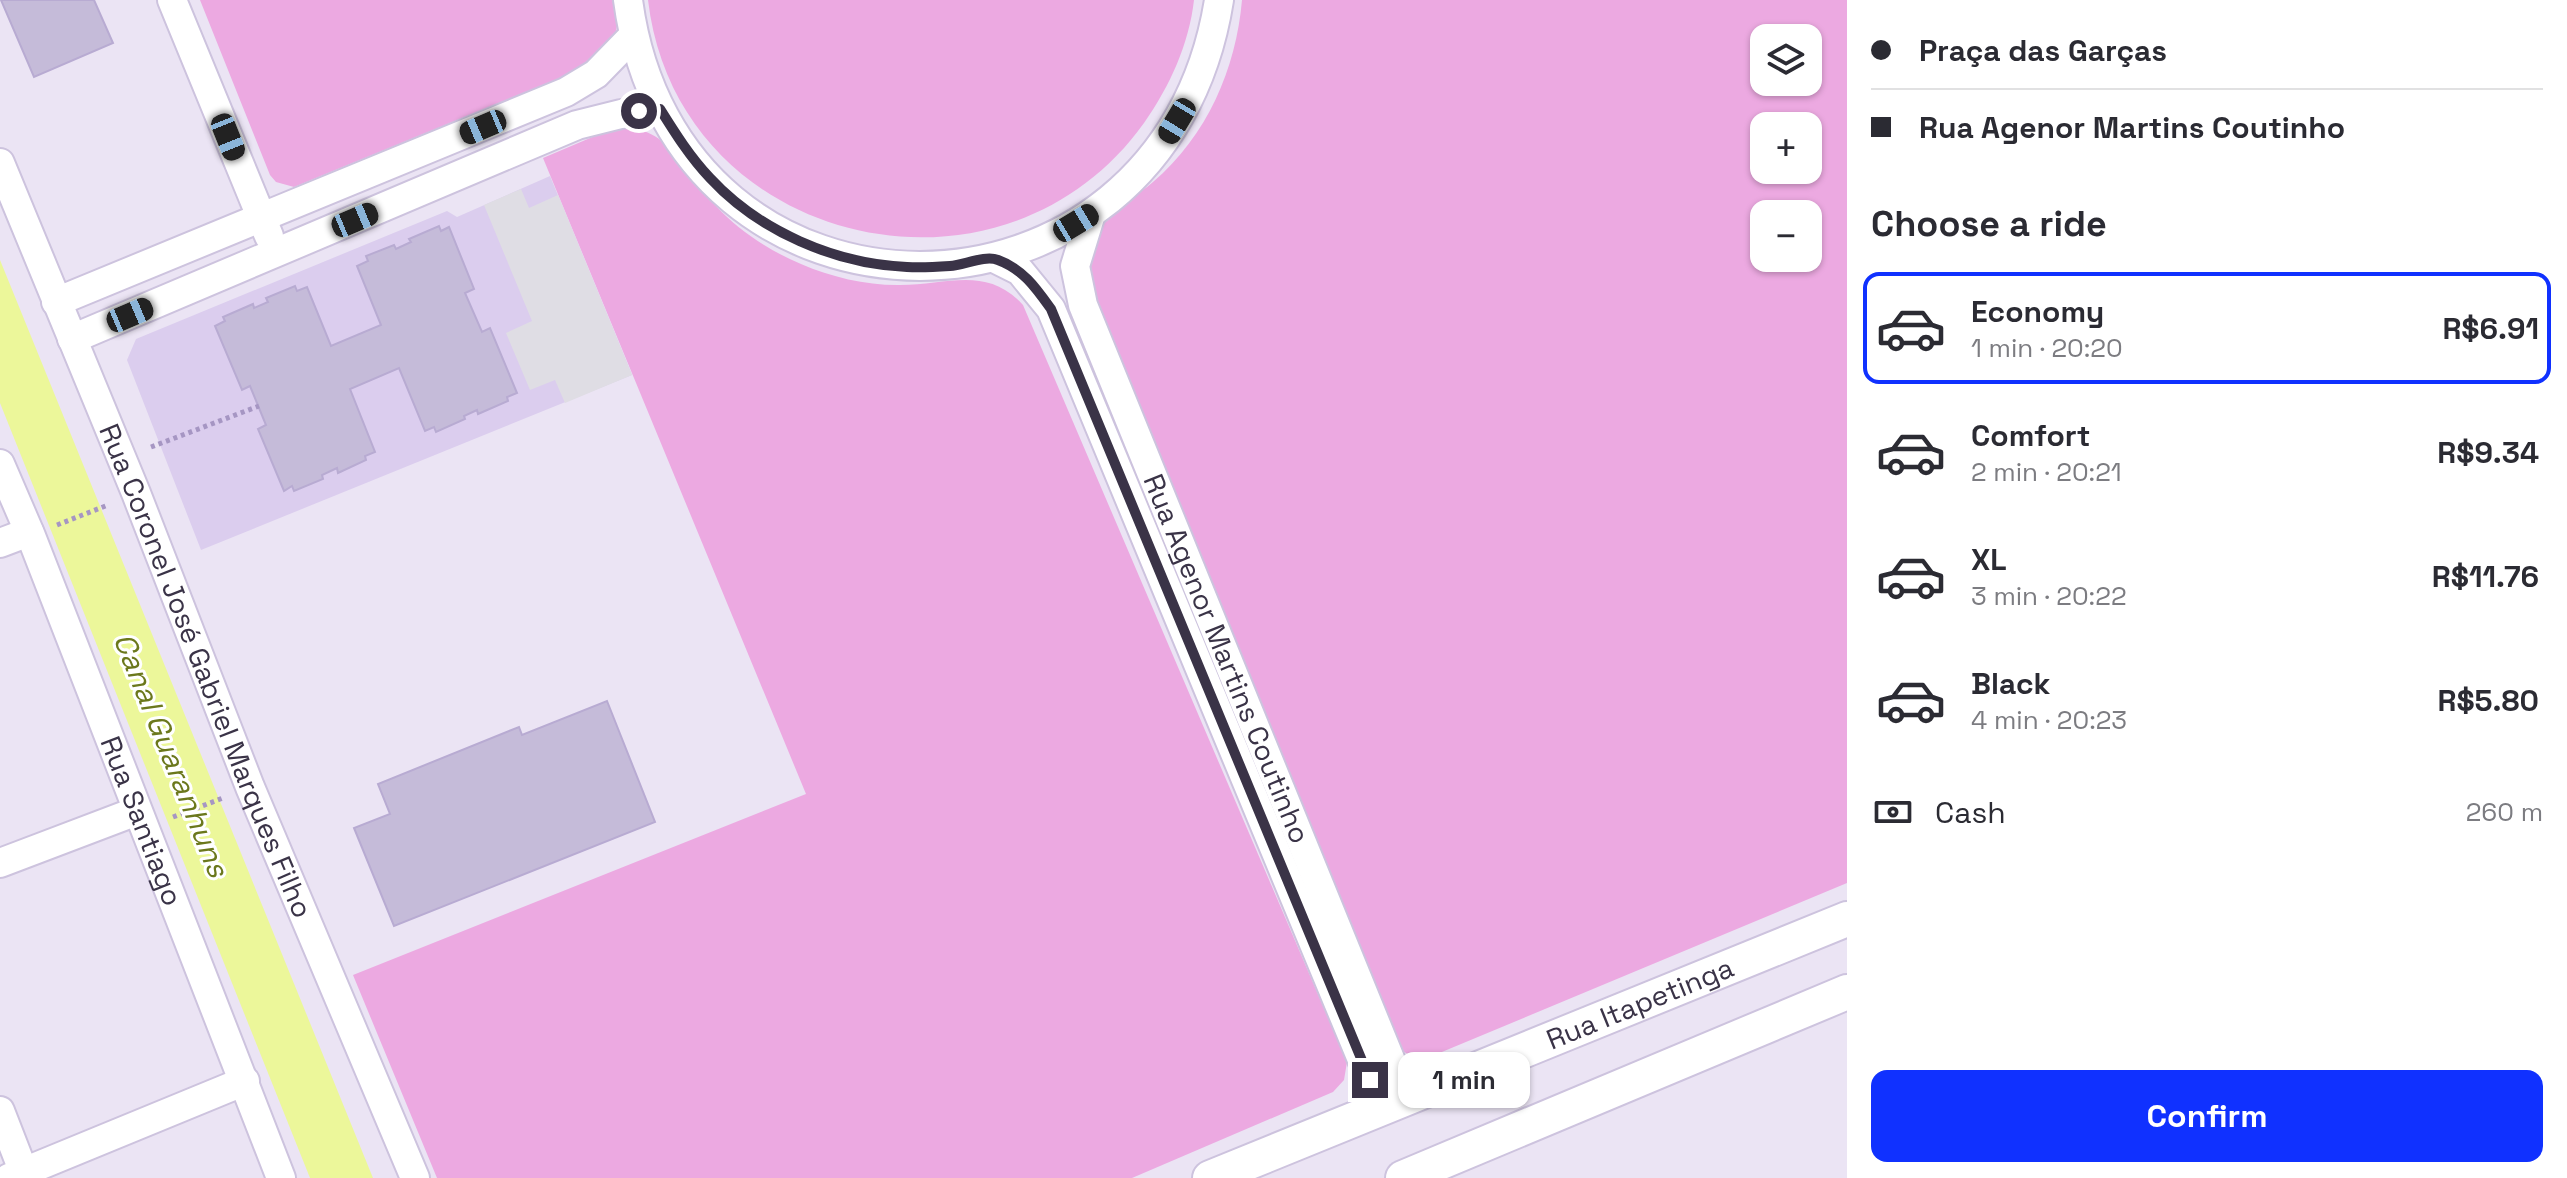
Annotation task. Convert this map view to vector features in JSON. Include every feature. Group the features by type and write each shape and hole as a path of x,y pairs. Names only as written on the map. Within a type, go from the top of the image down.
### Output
{"street":[{"path":"172,0 276,254"},
{"path":"628,0 633,36 644,73 660,109 683,146 711,180 744,208 781,232 821,250 863,262 907,267 951,266 994,258 1039,243 1091,214 1131,182 1164,143 1184,110 1209,52 1219,0"},
{"path":"56,302 566,92 596,74 633,36"},
{"path":"72,339 577,125 621,114 660,109"},
{"name":"Rua Coronel José Gabriel Marques Filho","path":"0,163 122,458 250,787 415,1178"},
{"name":"Rua Agenor Martins Coutinho","path":"1091,214 1075,266 1083,305 1394,1103"},
{"name":"Rua Agenor Martins Coutinho","path":"994,258 1020,271 1051,309 1394,1103"},
{"name":"Rua Santiago","path":"0,464 37,530 137,811 281,1178"},
{"path":"0,543 37,530"},
{"path":"0,863 137,811"},
{"name":"Rua Itapetinga","path":"1210,1178 1847,919"},
{"path":"1403,1178 1847,992"},
{"path":"0,1111 20,1176 245,1081"}],"path":[{"path":"122,458 259,406"},
{"path":"37,530 103,507"},
{"path":"170,818 222,798"}],"shaded area":[{"path":"200,0 615,0 617,22 609,45 587,67 294,187 276,182 270,175"},
{"path":"648,0 1194,0 1183,48 1153,109 1144,123 1083,185 1010,223 932,237 853,229 780,200 718,152 672,84"},
{"path":"1242,0 1847,0 1847,883 1425,1059 1415,1058 1399,1049 1086,277 1101,224 1118,207 1147,187 1189,144 1216,100 1233,51"},
{"path":"616,127 651,134 663,142 704,193 735,224 767,247 801,264 873,284 980,281 1009,292 1023,305 1347,1062 1344,1080 1333,1092 1132,1178 437,1178 353,975 806,794 543,158"},
{"path":"550,176 632,375 201,550 127,360 136,339 447,211 457,217"},
{"path":"521,189 529,208 558,195 632,375 565,403 555,380 530,390 506,333 532,321 484,205"}],"water":[{"name":"Canal Guaranhuns","path":"0,260 373,1178 310,1178 0,403"}],"building":[{"path":"1,0 94,0 113,43 34,77"},
{"path":"439,226 441,231 449,227 474,289 465,293 482,332 490,328 517,393 507,397 508,401 478,414 477,410 436,432 434,427 425,431 399,368 350,389 375,452 365,456 366,460 338,473 337,468 322,475 323,479 294,491 292,486 284,491 258,429 266,425 250,386 242,390 215,326 225,321 223,317 253,304 254,308 268,302 266,298 295,286 297,291 307,287 331,346 381,325 357,266 368,261 366,256 394,245 396,249 411,242 409,239"},
{"path":"607,701 655,822 394,926 354,828 390,814 378,784 519,727 522,735"}],"route":[{"path":"639,111 660,109 683,146 711,180 744,208 781,232 821,250 863,262 907,267 951,266 994,258 1020,271 1035,286 1051,309 1370,1080"}]}
